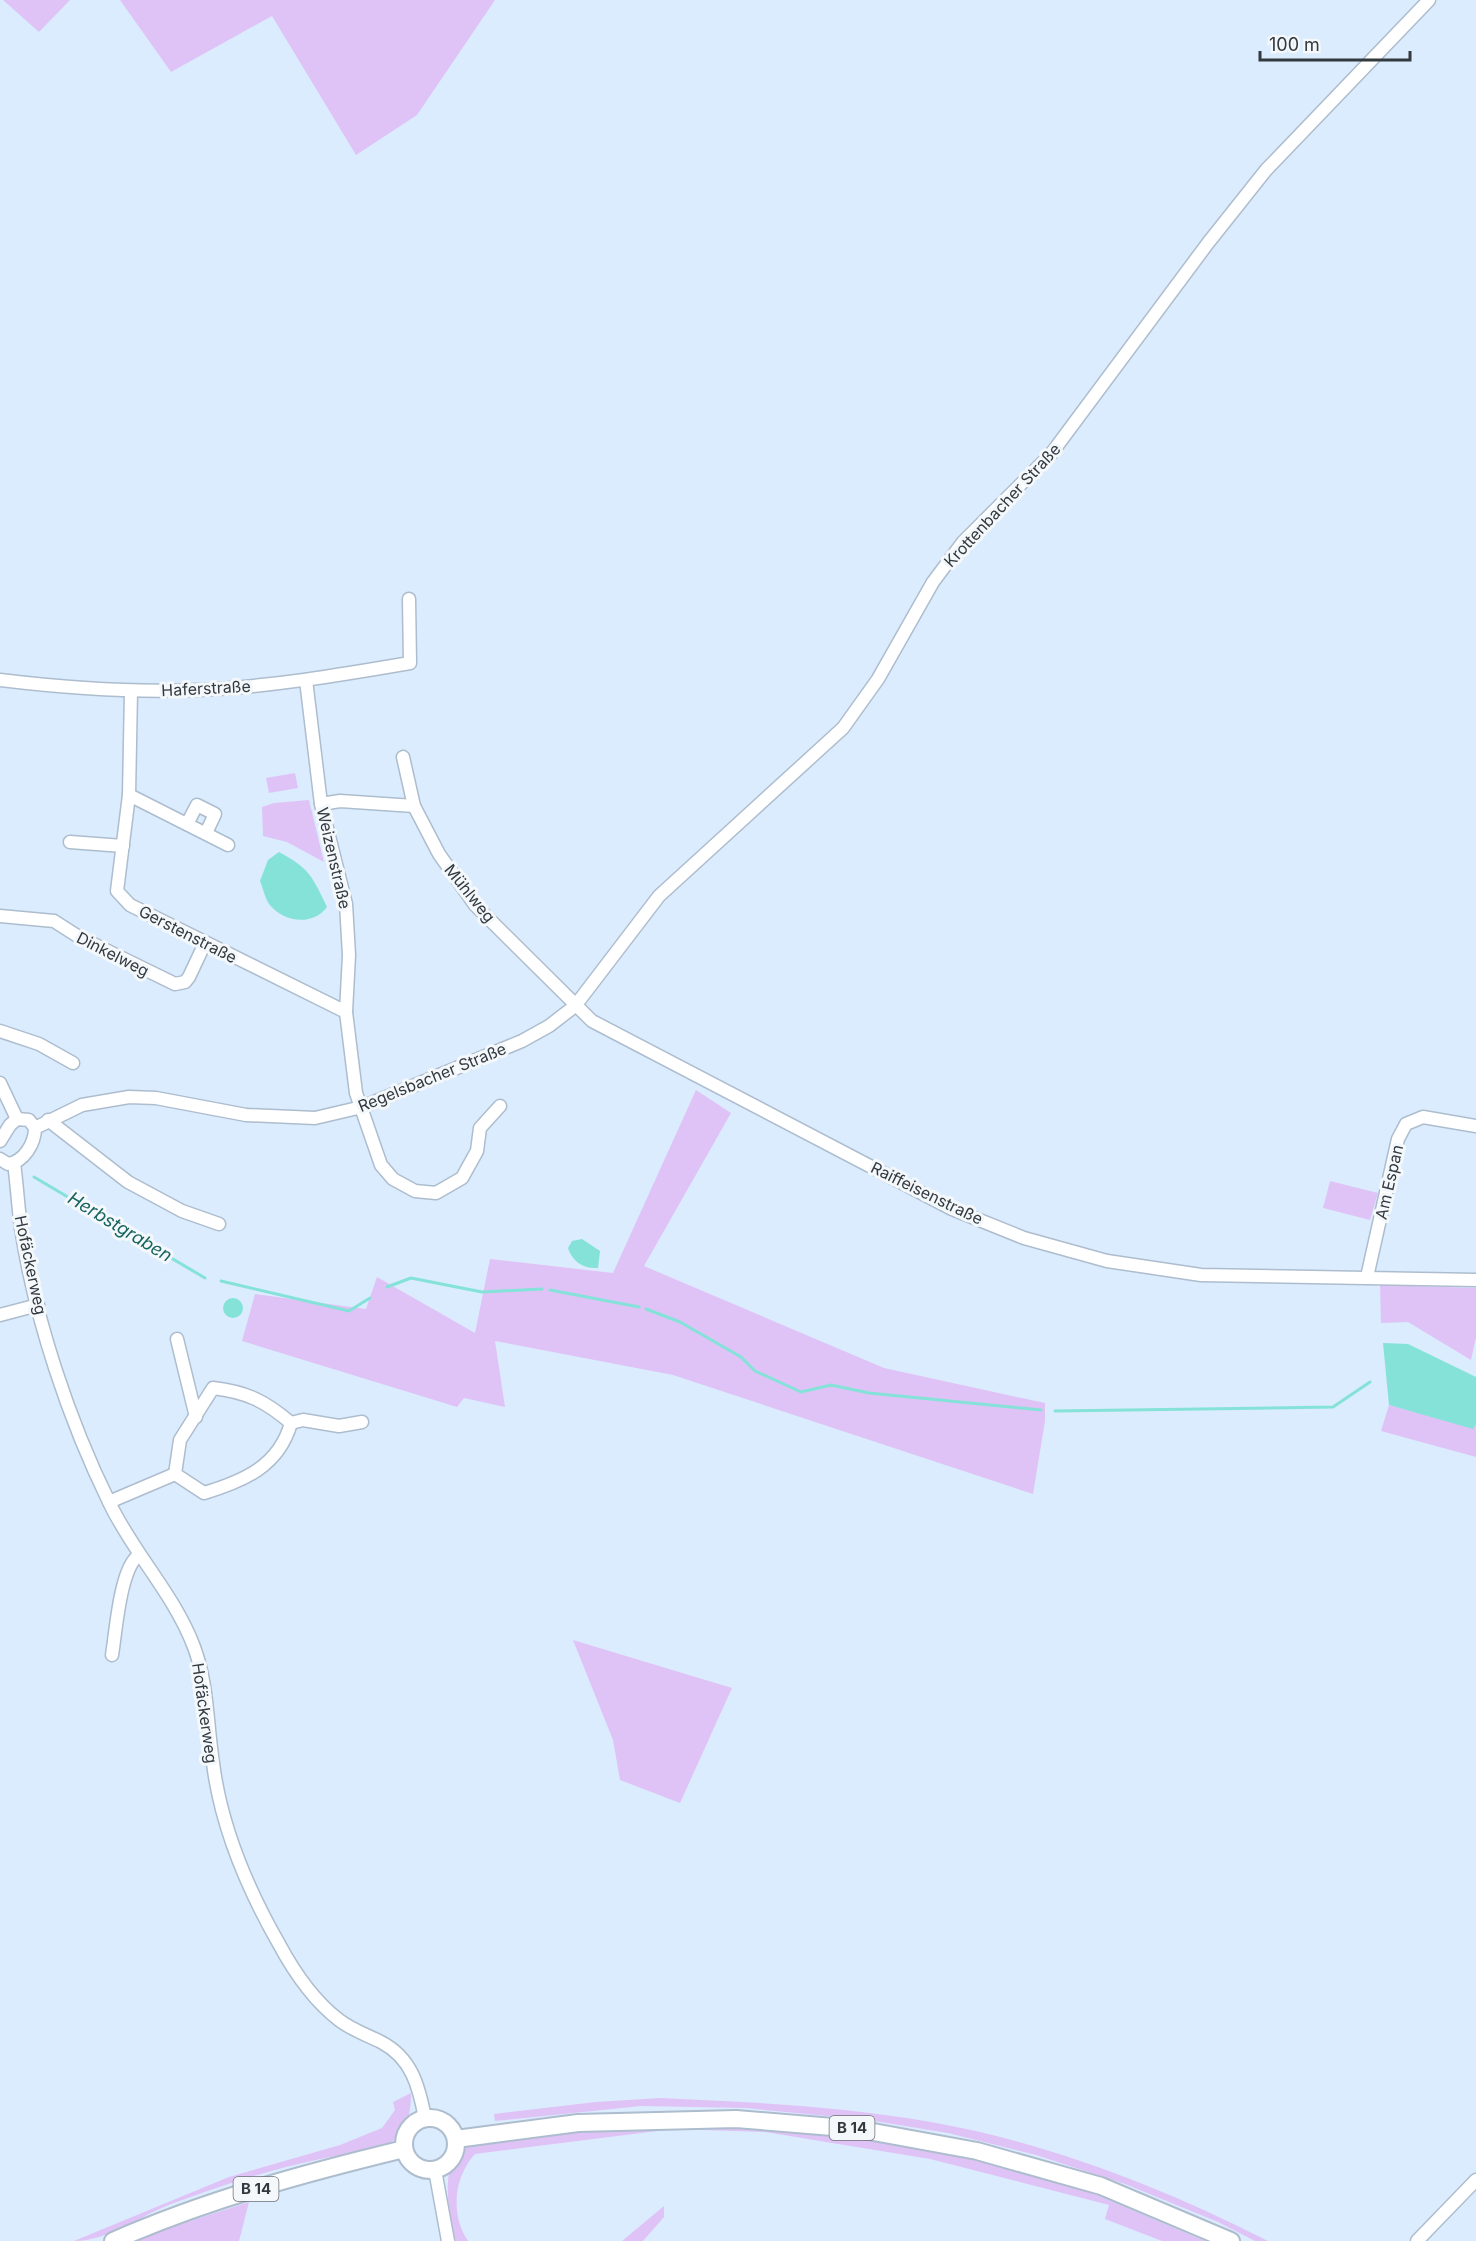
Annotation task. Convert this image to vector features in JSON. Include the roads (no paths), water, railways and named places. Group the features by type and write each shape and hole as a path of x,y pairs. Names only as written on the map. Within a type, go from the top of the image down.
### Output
{"main road":[{"path":"425,2118 433,2118 448,2125 456,2139 451,2159 435,2170 418,2167 411,2163 404,2148 408,2129 425,2118"},
{"name":"B 14","path":"456,2139 578,2123 736,2119 857,2129 977,2151 1101,2186 1231,2241"},
{"name":"B 14","path":"113,2241 219,2201 302,2174 404,2148"}],"street":[{"name":"Krottenbacher Straße","path":"575,1006 659,896 843,728 878,679 933,582 963,542 1051,454 1208,243 1266,170 1429,0"},
{"name":"Haferstraße","path":"0,680 49,686 132,691 198,690 306,680 410,663 409,599"},
{"name":"Weizenstraße","path":"306,680 321,804 346,904 349,955 346,1012 356,1093 381,1165 393,1179 415,1191 436,1193 462,1178 477,1151 480,1128 500,1106"},
{"name":"Gerstenstraße","path":"132,691 129,795 117,891 120,897 130,905 346,1012"},
{"name":"Mühlweg","path":"403,757 414,806 439,854 475,905 575,1006"},
{"path":"129,795 228,844"},
{"path":"321,804 340,801 414,806"},
{"path":"187,824 197,805 215,814 206,833"},
{"path":"70,842 123,846"},
{"name":"Dinkelweg","path":"0,916 54,921 79,937 175,984 189,977 205,943"},
{"name":"Regelsbacher Straße","path":"35,1128 82,1105 129,1097 156,1098 246,1115 315,1118 362,1107 522,1041 549,1026 575,1006"},
{"name":"Raiffeisenstraße","path":"575,1006 592,1021 952,1209 1024,1238 1107,1261 1201,1275 1367,1276 1476,1280"},
{"path":"0,1031 39,1044 73,1063"},
{"path":"0,1083 17,1119"},
{"name":"Am Espan","path":"1367,1276 1398,1139 1406,1124 1423,1117 1476,1126"},
{"path":"0,1141 10,1125 17,1119 29,1120 35,1128 28,1149 14,1163 8,1164 0,1159"},
{"path":"48,1120 128,1182 182,1211 219,1224"},
{"name":"Hofäckerweg","path":"14,1163 21,1229 38,1305 77,1426 109,1502 139,1555 171,1599 194,1646 202,1674 212,1763 226,1825 257,1902 279,1945 316,1999 340,2020 390,2048 407,2065 418,2085 425,2118"},
{"path":"0,1315 38,1305"},
{"path":"177,1339 196,1417"},
{"path":"175,1473 180,1440 213,1388 231,1390 268,1404 291,1423"},
{"path":"291,1423 303,1420 339,1426 362,1422"},
{"path":"175,1473 204,1493 234,1484 268,1463 285,1444 291,1423"},
{"path":"109,1502 175,1473"},
{"path":"112,1655 124,1583 133,1558 139,1555"},
{"path":"435,2170 448,2241"},
{"path":"1417,2241 1476,2180"}],"waterway":[{"name":"Herbstgraben","path":"34,1177 205,1278"},
{"path":"387,1287 411,1278 482,1292 542,1289"},
{"name":"Herbstgraben","path":"221,1281 349,1311 370,1298"},
{"path":"550,1290 639,1307"},
{"path":"646,1309 680,1322 741,1357 755,1371 801,1392 831,1385 869,1393 1041,1410"},
{"path":"1055,1411 1333,1407 1370,1382"}]}
